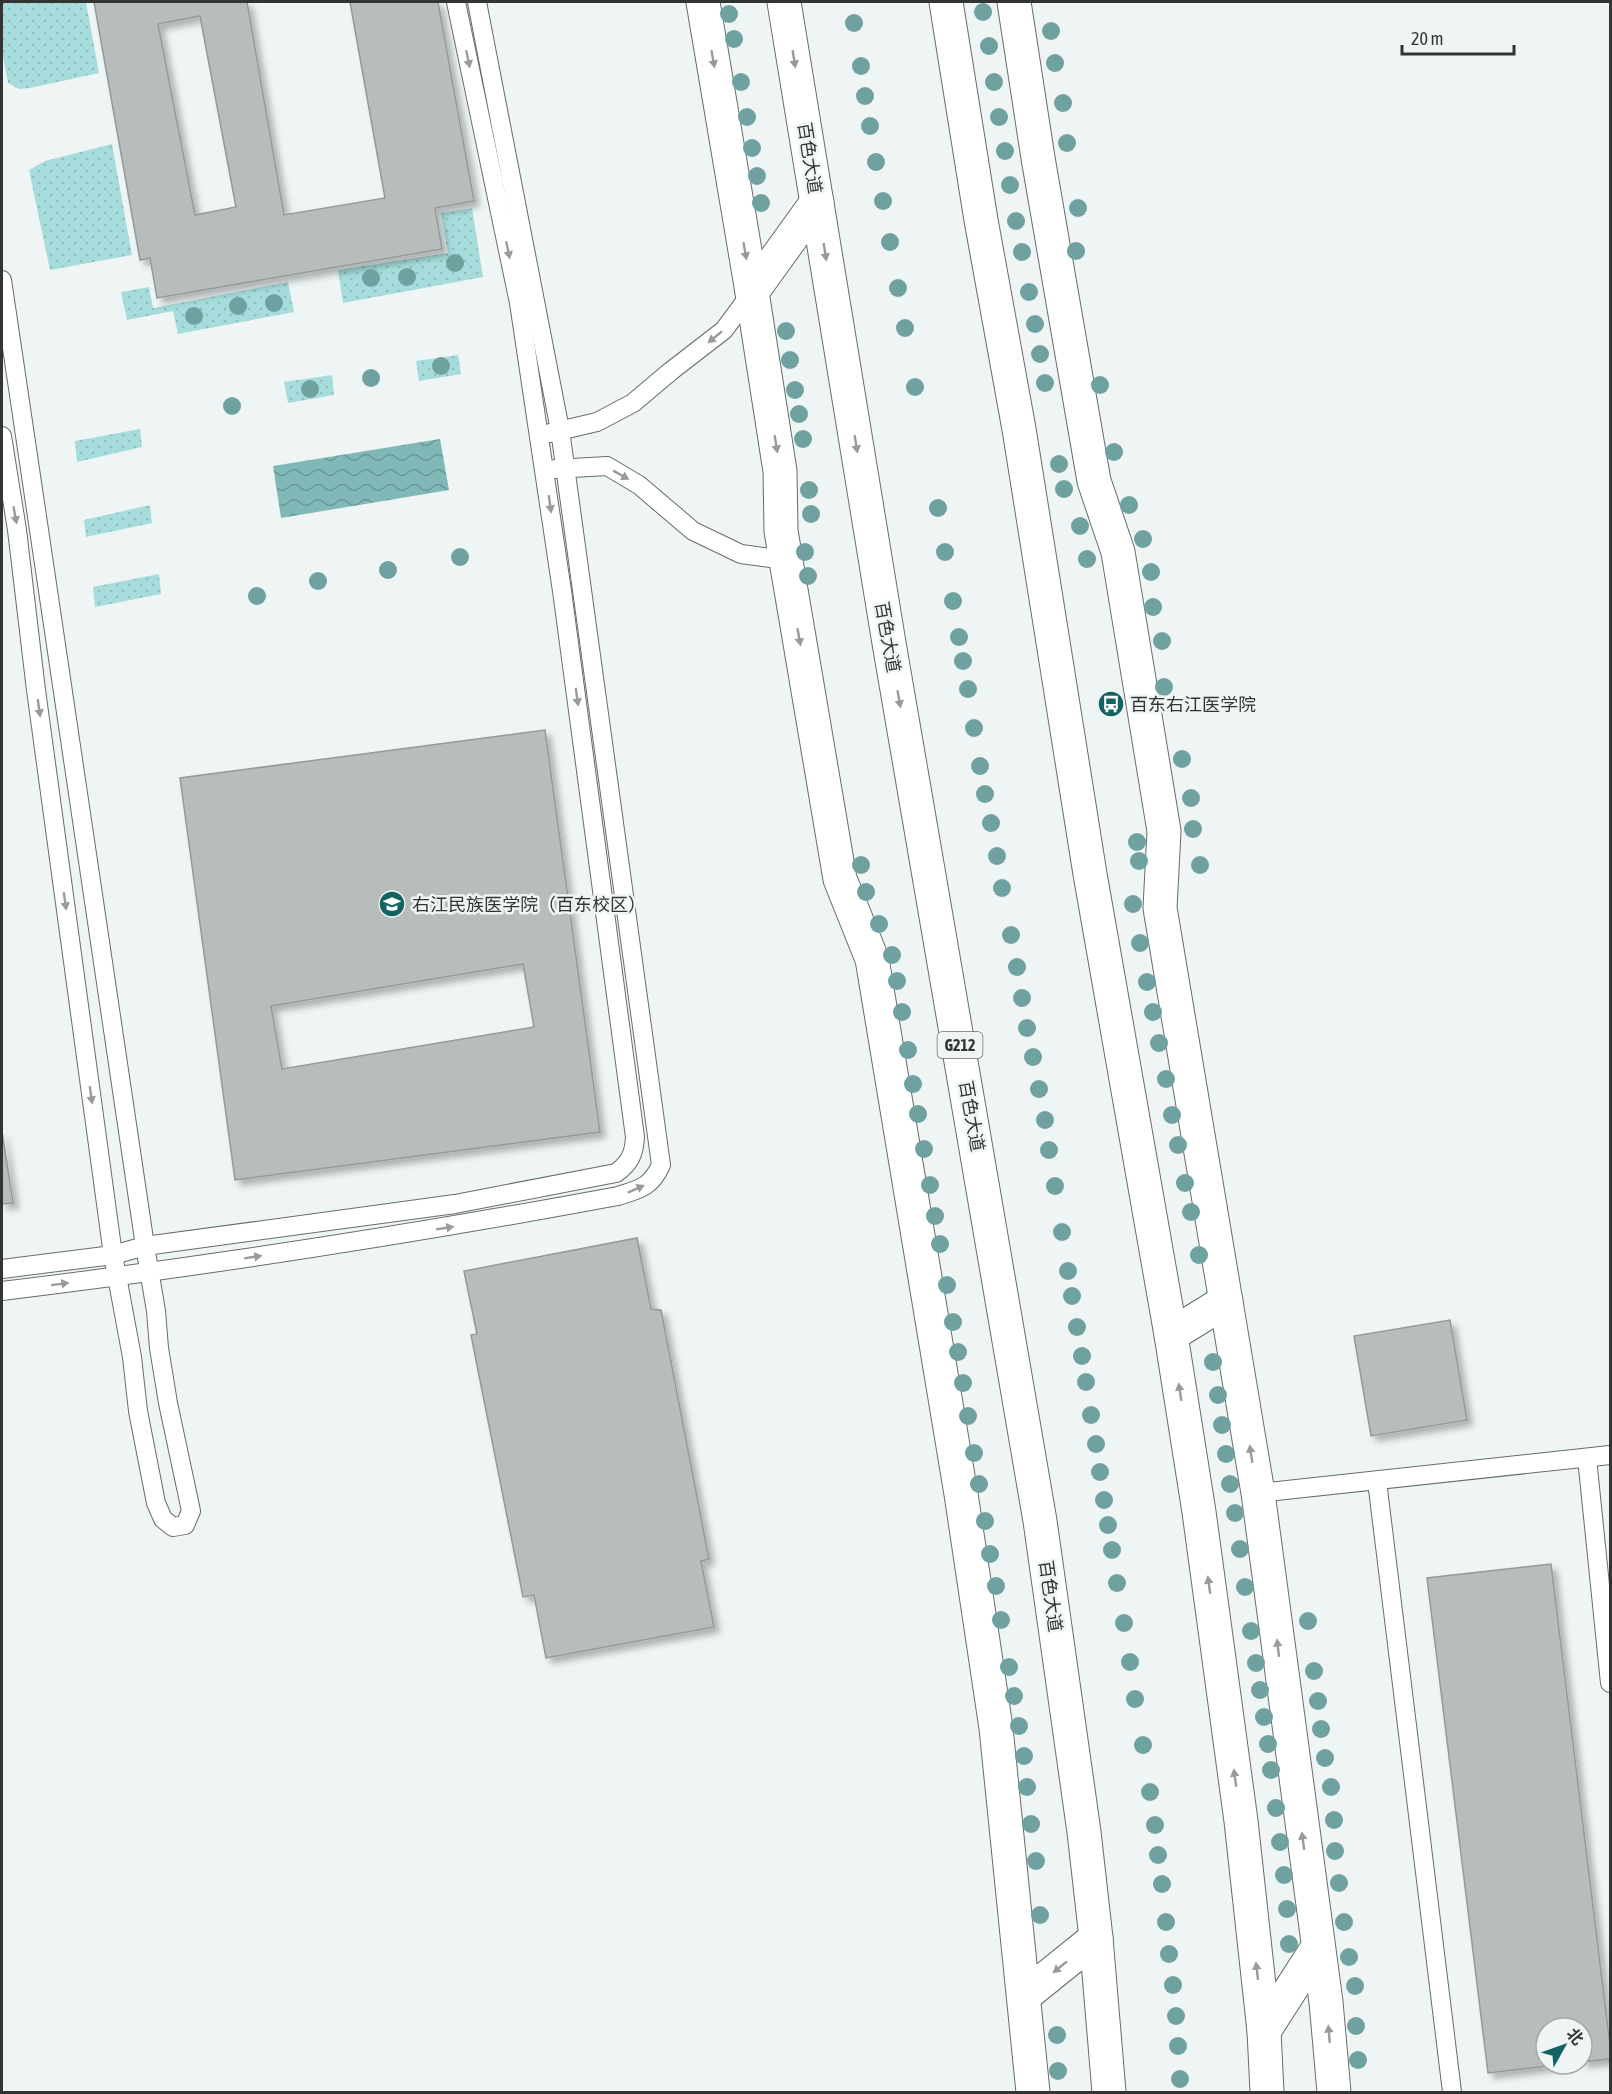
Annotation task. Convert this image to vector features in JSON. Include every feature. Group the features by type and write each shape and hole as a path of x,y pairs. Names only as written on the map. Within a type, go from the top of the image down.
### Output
{"main road":[{"path":"703,2 780,471 781,531 840,879 872,959 944,1389 996,1728 1033,2092"},
{"name":"百色大道","path":"784,2 891,655 1040,1521 1084,1832 1109,2092"},
{"path":"946,2 983,231 1019,429 1090,874 1172,1335 1240,1809 1264,2031 1267,2092"},
{"path":"1014,2 1040,169 1094,481 1118,552 1164,831 1160,908 1258,1493 1326,2002 1334,2092"},
{"path":"752,292 817,202"},
{"path":"1172,1335 1226,1301"},
{"path":"1024,1996 1096,1938"},
{"path":"1264,2031 1318,1947"}],"lane":[{"path":"2,1269 113,1255 145,1246 454,1204 616,1173 627,1165 634,1153 635,1137 562,591 519,303 456,2"},
{"path":"2,1291 150,1273 455,1226 606,1198 639,1190 655,1178 661,1165 560,430 477,2"},
{"path":"2,280 168,1403 191,1510 184,1525 173,1527 162,1518 156,1503 138,1411 132,1357 113,1255 36,690 17,530 2,436"},
{"path":"539,435 597,422 633,403 671,370 724,330 752,292"},
{"path":"544,468 607,466 639,485 693,531 741,554 786,560"},
{"path":"1258,1493 1611,1455"},
{"path":"1587,1458 1611,1683"},
{"path":"1377,1481 1452,2092"}],"shaded area":[{"path":"2,2 86,2 99,73 30,88 19,89 8,83 2,52"},
{"path":"112,144 132,255 50,270 29,170 45,161"},
{"path":"472,208 483,277 343,303 338,270 448,253 441,213"},
{"path":"288,282 294,312 178,334 173,311 127,320 121,292 149,287 153,308"},
{"path":"458,355 461,374 419,381 416,361"},
{"path":"332,375 334,395 288,403 284,382"},
{"path":"140,429 142,447 77,462 75,441"},
{"path":"150,505 152,523 86,537 84,520"},
{"path":"159,574 161,594 95,607 93,587"}],"water":[{"path":"440,439 449,490 281,518 273,466"}],"building":[{"path":"94,2 247,2 284,215 385,198 350,2 438,2 474,201 435,208 442,249 157,298 150,258 140,260","holes":["200,16 236,207 195,215 158,24"]},
{"path":"545,730 600,1132 235,1180 180,778","holes":["523,964 534,1027 282,1069 271,1006"]},
{"path":"2,1131 13,1203 2,1204"},
{"path":"637,1238 651,1309 661,1310 709,1559 701,1561 714,1627 546,1658 534,1595 523,1597 471,1335 477,1334 464,1271"},
{"path":"1450,1320 1467,1420 1371,1436 1354,1336"},
{"path":"1551,1564 1610,2059 1594,2061 1594,2016 1534,2016 1534,2068 1488,2073 1427,1578"}],"place":[{"name":"百东右江医学院","path":"1111,704"},
{"name":"右江民族医学院（百东校区）","path":"392,904"}]}
